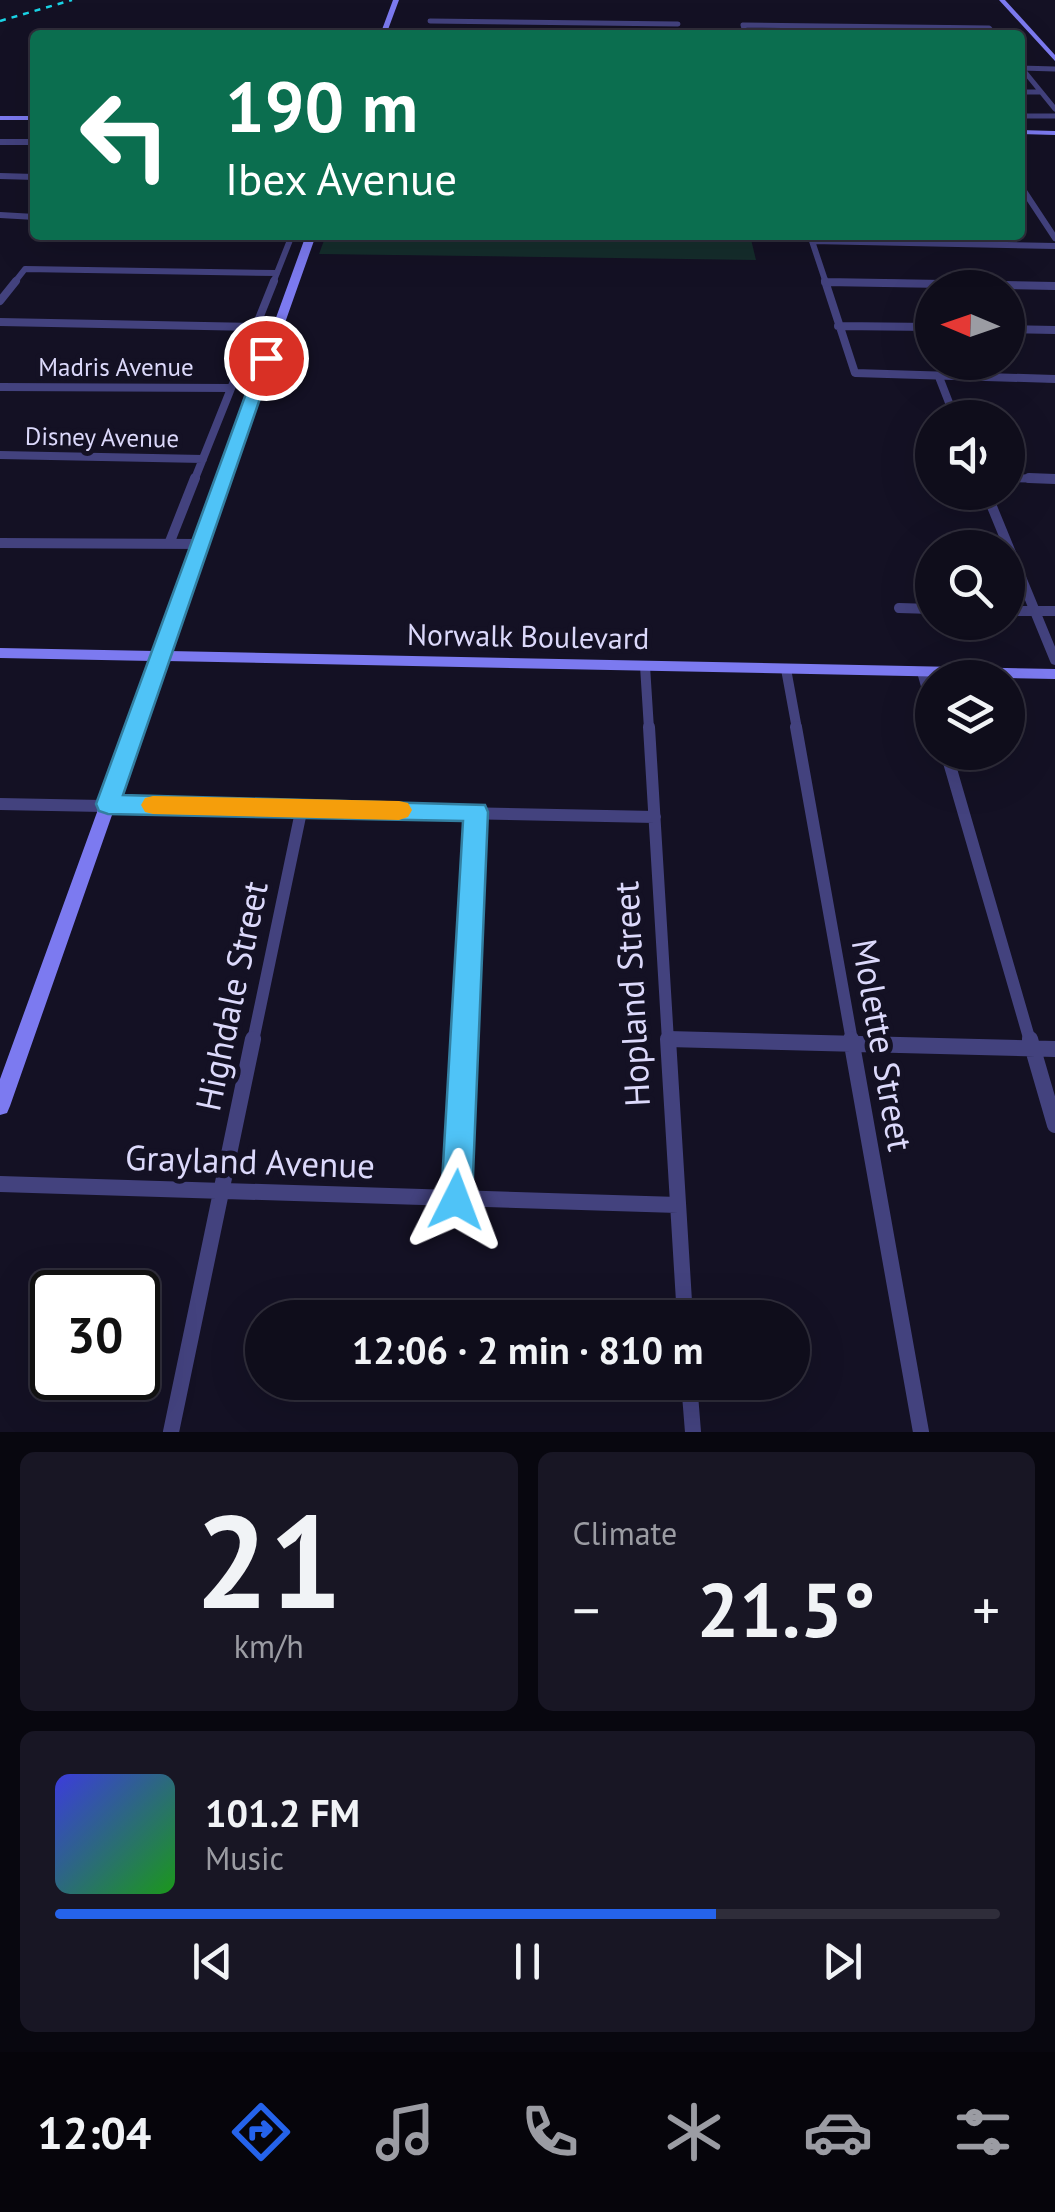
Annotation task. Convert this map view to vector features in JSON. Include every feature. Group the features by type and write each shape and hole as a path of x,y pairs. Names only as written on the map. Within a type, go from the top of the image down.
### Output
{"main road":[{"path":"385,30 396,0"},
{"path":"1002,0 1055,59"},
{"path":"1014,0 1055,46"},
{"path":"1,121 30,120"},
{"path":"1025,134 1055,135"},
{"path":"0,1106 310,240"},
{"name":"Norwalk Boulevard","path":"0,653 915,672"},
{"name":"Norwalk Boulevard","path":"1025,674 1055,674"}],"street":[{"path":"676,16 679,30"},
{"path":"427,30 431,17 678,24"},
{"path":"744,30 742,25 991,30"},
{"path":"1025,68 1055,69"},
{"path":"1025,73 1055,113 1025,116"},
{"path":"1025,92 1041,92"},
{"path":"0,142 30,142"},
{"path":"0,176 30,177"},
{"path":"1025,193 1055,242"},
{"path":"1025,207 1034,207"},
{"path":"0,215 30,217"},
{"path":"169,544 290,240"},
{"path":"812,240 855,373 915,376"},
{"path":"933,240 1055,242"},
{"path":"0,301 24,270 277,272"},
{"path":"825,282 1055,286"},
{"path":"0,322 255,327"},
{"path":"838,326 915,328"},
{"path":"1025,329 1055,330"},
{"path":"1025,378 1055,379"},
{"name":"Madris Avenue","path":"0,388 231,388"},
{"name":"Disney Avenue","path":"0,455 203,459"},
{"path":"1025,478 1055,479"},
{"path":"993,510 1055,660"},
{"path":"0,542 200,544"},
{"path":"899,608 915,608"},
{"path":"1025,611 1055,612"},
{"name":"Hopland Street","path":"646,666 684,1300"},
{"name":"Molette Street","path":"786,669 921,1432"},
{"path":"951,770 1055,1124"},
{"path":"0,804 654,817"},
{"name":"Highdale Street","path":"172,1432 302,808"},
{"path":"456,1200 476,812"},
{"path":"668,1039 1055,1049"},
{"name":"Grayland Avenue","path":"0,1184 678,1205"},
{"path":"691,1400 693,1432"}],"green space":[{"path":"324,240 751,240 756,260 319,254"}],"railway":[{"path":"0,21 72,0"}],"slow traffic":[{"path":"153,805 399,810"}],"route":[{"path":"266,358 108,804 476,812 456,1200"}]}
